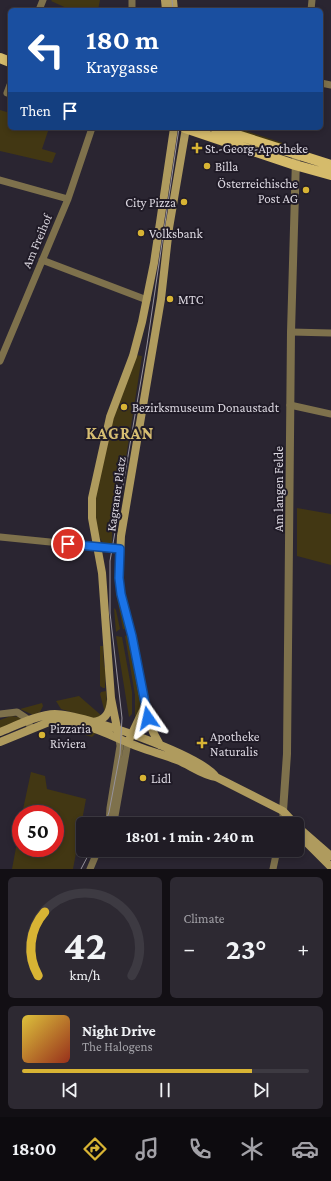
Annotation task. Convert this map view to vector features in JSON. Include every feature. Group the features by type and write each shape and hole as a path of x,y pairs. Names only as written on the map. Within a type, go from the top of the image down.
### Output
{"main road":[{"name":"Kagraner Platz","path":"124,736 111,698 104,592 98,546 91,512 94,487 110,417 136,347 147,300 174,130"},
{"name":"Kagraner Platz","path":"160,745 153,732 145,706 132,636 121,594 119,578 120,549 131,473 161,298 169,228 186,130"},
{"path":"192,130 295,165 331,175"},
{"path":"221,130 331,165"},
{"path":"90,722 100,720 105,717 109,712 111,698"},
{"path":"124,736 145,706"},
{"path":"0,742 47,715 67,715 90,722 124,736 209,776 216,777 283,811 289,817"},
{"path":"0,732 52,721 64,721 160,745 186,756 212,771 216,777"},
{"path":"304,832 331,856"},
{"path":"304,839 331,866"}],"street":[{"name":"Am Freihof","path":"0,361 68,199 91,130"},
{"name":"Am langen Felde","path":"283,817 286,778 288,694 291,332 295,165 298,155"},
{"path":"0,180 68,199"},
{"path":"42,260 147,300"},
{"path":"291,332 331,333"},
{"path":"290,405 331,414"},
{"path":"0,537 120,549"},
{"path":"0,714 17,712 26,718 30,725"},
{"path":"114,817 124,736"},
{"path":"90,869 95,857"},
{"path":"273,869 276,857"}],"shaded area":[{"path":"100,0 98,8 67,8 51,1"},
{"path":"0,110 8,112 8,130 48,130 42,149 56,153 52,163 0,151"},
{"path":"236,130 243,130 286,144 286,146"},
{"path":"136,355 142,356 122,483 119,483 112,528 112,543 103,543 98,534 95,516 95,500 110,425"},
{"path":"297,508 331,514 331,565 297,556"},
{"path":"118,591 128,630 123,629 116,594"},
{"path":"114,608 116,610 120,629 116,632"},
{"path":"129,634 142,693 141,707 135,720 135,695 125,636"},
{"path":"116,636 122,637 132,692 132,714 129,717"},
{"path":"100,646 103,646 104,667 106,668 105,688 100,686"},
{"path":"106,691 107,703 105,713 100,694 101,692"},
{"path":"79,696 102,716 94,719 61,709 56,701"},
{"path":"42,703 43,706 40,712 33,715 20,709"},
{"path":"11,716 19,717 21,720 0,731 0,720"},
{"path":"57,725 73,726 96,733 92,737 58,727"},
{"path":"31,772 45,776 47,789 86,799 83,817 76,817 76,853 73,869 12,869 14,857 64,857 64,805 24,805"}],"tram line":[{"path":"172,0 173,8"},
{"path":"107,817 120,754 122,718 110,613 110,561 147,345 179,130"},
{"path":"81,869 87,857"}],"place":[{"name":"St.-Georg-Apotheke","path":"197,148"},
{"name":"Billa","path":"207,166"},
{"name":"Österreichische Post AG","path":"306,190"},
{"name":"City Pizza","path":"184,202"},
{"name":"Volksbank","path":"141,233"},
{"name":"MTC","path":"170,299"},
{"name":"Bezirksmuseum Donaustadt","path":"124,407"},
{"name":"Pizzaria Riviera","path":"42,735"},
{"name":"Apotheke Naturalis","path":"202,743"},
{"name":"Lidl","path":"143,778"}],"district":[{"name":"KAGRAN","path":"120,433"}],"route":[{"path":"68,544 120,549 119,585 123,606 132,636 148,718"}]}
